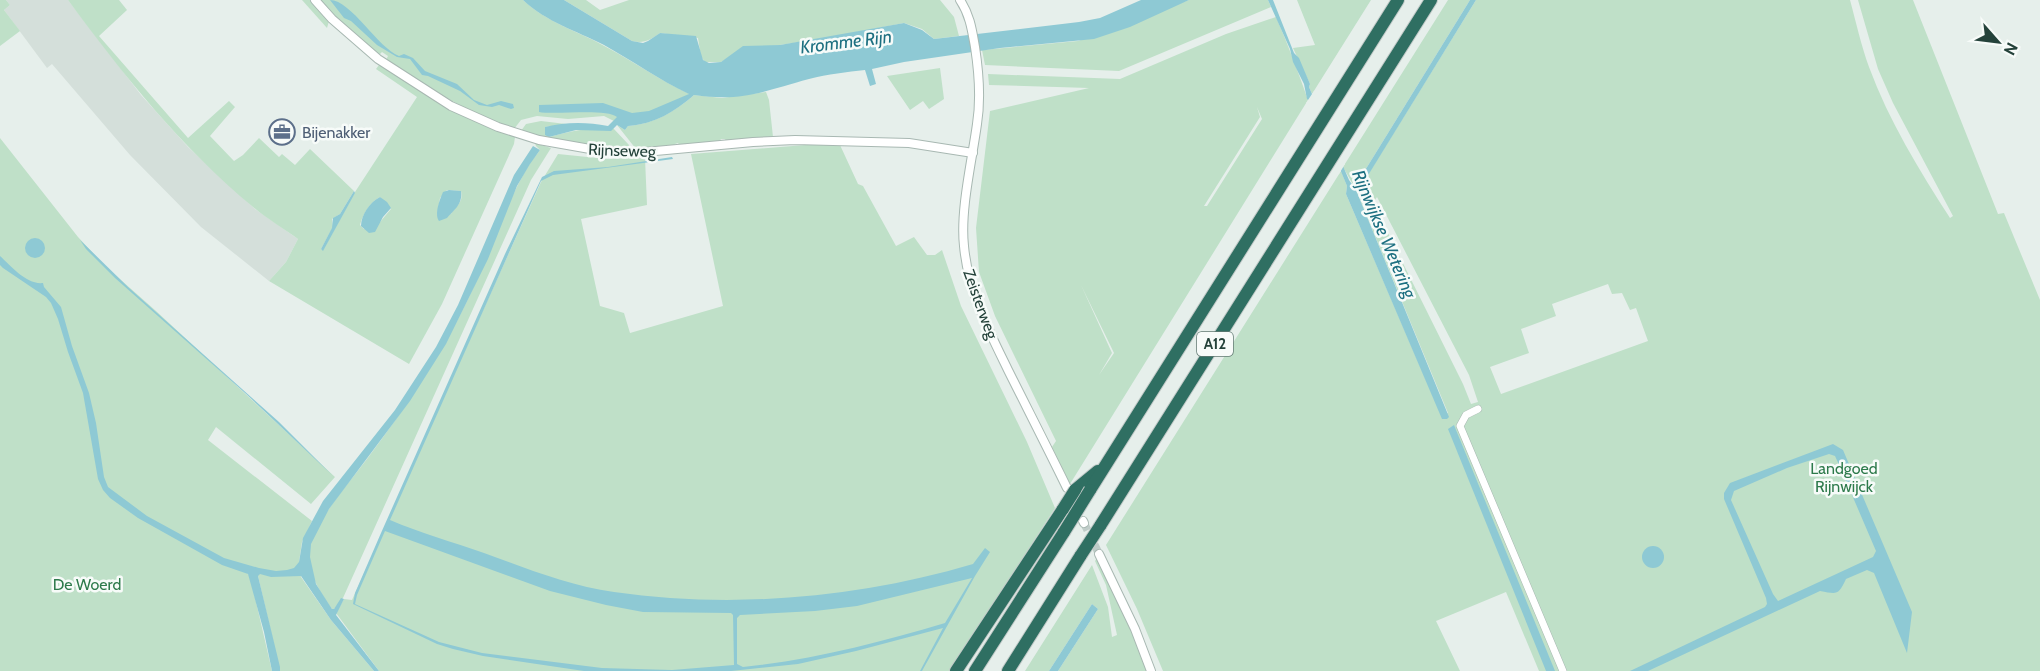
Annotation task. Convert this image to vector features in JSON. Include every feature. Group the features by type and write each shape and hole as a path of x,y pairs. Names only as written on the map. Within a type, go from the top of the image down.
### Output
{"highway":[{"name":"A12","path":"975,671 1398,0"},
{"name":"A12","path":"1008,671 1431,0"},
{"name":"A12","path":"957,671 1063,509 1071,489 1105,464"}],"street":[{"name":"Rijnseweg","path":"315,0 365,49 432,94 469,115 539,140 590,150 634,153 795,140 909,143 973,153"},
{"name":"Zeisterweg","path":"960,0 969,16 972,28 979,96 963,232 963,245 972,290 990,333 1071,489"},
{"path":"1478,409 1466,415 1460,426 1563,671"},
{"path":"1099,554 1135,629 1151,671"}],"shaded area":[{"path":"6,0 68,0 141,95 188,147 255,209 298,239 286,262 269,281 201,227 130,155 52,64 47,68 4,10 10,5"}],"green space":[{"path":"0,0 6,0 10,5 4,10 20,31 0,46"},
{"path":"68,0 119,0 127,10 99,36 188,138 229,101 235,107 210,136 234,161 259,138 279,157 282,154 295,165 310,149 354,191 340,214 332,219 333,227 321,249 323,250 355,192 417,97 376,69 379,65 459,114 515,137 514,144 442,304 409,364 269,281 286,262 298,239 264,216 201,160 154,109","holes":["447,190 461,191 460,201 451,214 437,215 440,198","380,197 391,209 380,222 364,229 360,225 365,213 370,205"]},
{"path":"302,0 310,0 329,21 327,28"},
{"path":"319,0 523,0 543,15 690,94 681,97 684,101 614,125 614,121 604,116 568,119 537,116 521,120 514,129 464,107 386,60 388,56 382,52 379,55 354,35"},
{"path":"564,0 586,0 600,10 629,0 940,0 954,17 959,36 934,39 922,29 904,23 820,39 773,46 747,47 721,62 705,62 701,57 698,38 660,33 647,41 632,41"},
{"path":"1189,0 1268,0 1271,7 1119,71 985,65 982,50 1078,41"},
{"path":"1297,0 1371,0 1312,94 1310,84 1293,48 1315,45"},
{"name":"Landgoed Rijnwijck","path":"1448,0 1470,0 1364,172 1367,176 1476,0 1850,0 1866,59 1886,107 1916,163 1950,218 1953,216 1893,103 1878,69 1858,0 1913,0 1998,214 2004,213 2040,300 2040,671 1539,671 1506,592 1436,621 1460,671 1163,671 1137,609 1106,545 1341,171 1347,186 1346,194 1441,415 1448,413 1356,190 1343,167","holes":["1377,197 1469,375 1478,402 1471,404 1373,203","1608,284 1612,294 1622,293 1630,310 1636,308 1648,341 1501,394 1490,367 1529,353 1521,329 1556,316 1552,304"]},
{"path":"1276,17 1308,100 1070,484 1052,447 1056,441 995,316 979,272 976,228 990,111 1089,88 989,85 988,74 1120,79 1226,34","holes":["1257,107 1262,119 1207,206 1204,206 1260,117","1081,285 1114,353 1099,375 1112,353"]},
{"path":"940,68 944,99 929,109 923,101 910,110 887,76"},
{"path":"766,92 773,137 726,141 721,139 719,142 680,146 678,143 674,146 636,149 617,125 625,130 628,126 655,120 679,107 694,95 722,98"},
{"path":"541,121 566,124 545,127 549,137 577,130 613,128 629,145 626,149 562,142 521,131 526,124"},
{"name":"De Woerd","path":"0,138 78,237 104,265 335,477 311,504 216,427 208,440 312,521 302,542 299,562 301,577 331,620 374,671 280,671 258,576 247,573 250,576 272,671 0,671"},
{"path":"535,143 551,148 531,180 343,598 332,609 318,587 309,563 310,546 314,535 335,501 409,400 447,339 477,281 512,197 530,163 540,150"},
{"path":"805,145 840,145 858,184 863,186 896,246 914,237 927,255 935,255 942,250 961,306 1027,442 1055,508 950,671 379,671 336,613 344,599 352,600 541,182 558,154 607,159 645,158 647,205 581,219 600,306 624,313 630,333 723,306 691,154"},
{"path":"1097,558 1148,671 1058,671 1098,609 1092,604 1049,671 1025,671 1092,565 1108,607 1112,637 1117,635 1106,585 1095,561"}],"water":[{"path":"330,0 347,8 382,44 399,56 404,54 413,58 425,71 457,84 474,100 487,105 501,101 513,104 514,108 479,105 460,91 422,75 410,59 397,57 377,45 351,21 344,18"},
{"name":"Kromme Rijn","path":"523,0 564,0 632,41 643,43 660,33 696,36 703,60 709,63 721,62 743,46 780,45 904,23 922,30 934,39 1079,22 1100,18 1141,0 1189,0 1130,27 1094,39 1000,48 904,62 872,69 876,84 870,86 865,70 823,76 740,96 694,95 664,116 647,123 628,126 625,130 617,125 611,131 576,130 549,137 545,135 545,127 576,123 608,126 617,117 592,112 539,112 539,105 603,103 632,113 649,111 689,94 604,45 552,20"},
{"path":"1268,0 1273,0 1349,180 1356,190 1449,417 1447,419 1442,419 1346,194 1347,186 1313,104 1307,99 1304,84"},
{"path":"1470,0 1476,0 1367,177 1364,172"},
{"path":"533,146 540,150 517,186 488,259 446,344 410,401 329,509 311,544 310,557 316,584 332,609 341,598 344,599 336,615 379,671 374,671 331,620 301,576 271,577 260,574 258,576 280,667 280,671 272,671 248,574 222,565 138,518 110,498 103,490 98,479 83,393 51,303 46,297 3,268 0,265 0,256 25,278 43,283 61,307 89,393 104,477 108,487 147,516 224,558 259,568 287,570 294,568 299,562 303,538 323,501 395,410 436,347 458,305 514,175"},
{"path":"672,157 673,159 553,175 541,181 390,520 564,581 614,592 704,600 795,597 885,585 973,564 985,548 990,552 922,671 920,671 943,628 798,664 731,671 584,671 483,656 453,649 437,644 353,604 355,593 381,533 505,254 542,177 554,171 608,167","holes":["385,531 550,591 606,605 643,612 731,613 733,615 734,665 672,670 602,668 482,653 439,642 355,604","972,578 945,623 820,655 743,667 737,664 737,618 740,615 857,606"]},
{"path":"354,191 355,193 323,251 321,249 332,228 333,218 340,214"},
{"path":"461,191 461,200 447,218 439,221 437,211 439,202 443,192"},
{"path":"380,197 391,208 375,232 369,233 361,226 364,213"},
{"path":"35,238 42,241 45,248 42,255 35,258 28,255 25,248 28,241"},
{"path":"80,240 128,287 279,422 332,475 245,393 115,278"},
{"path":"1454,425 1555,671 1546,671 1448,429"},
{"path":"1833,444 1843,450 1912,612 1907,653 1874,573 1867,570 1846,579 1839,591 1830,593 1820,591 1648,671 1630,671 1765,607 1767,604 1724,499 1724,493 1730,483","holes":["1829,454 1835,456 1876,551 1873,557 1778,601 1731,500 1734,491 1787,468"]},
{"path":"1653,546 1661,549 1664,557 1661,565 1653,568 1645,565 1642,557 1645,549"},
{"path":"1092,604 1098,609 1058,671 1049,671"}],"pier":[{"path":"1314,91 1345,164 1339,174 1311,106 1306,103"}],"tunnel":[{"path":"1084,523 1099,554"}],"place":[{"name":"Bijenakker","path":"282,132"}],"water label":[{"name":"Rijnwijkse Wetering","path":"1384,234"}]}
